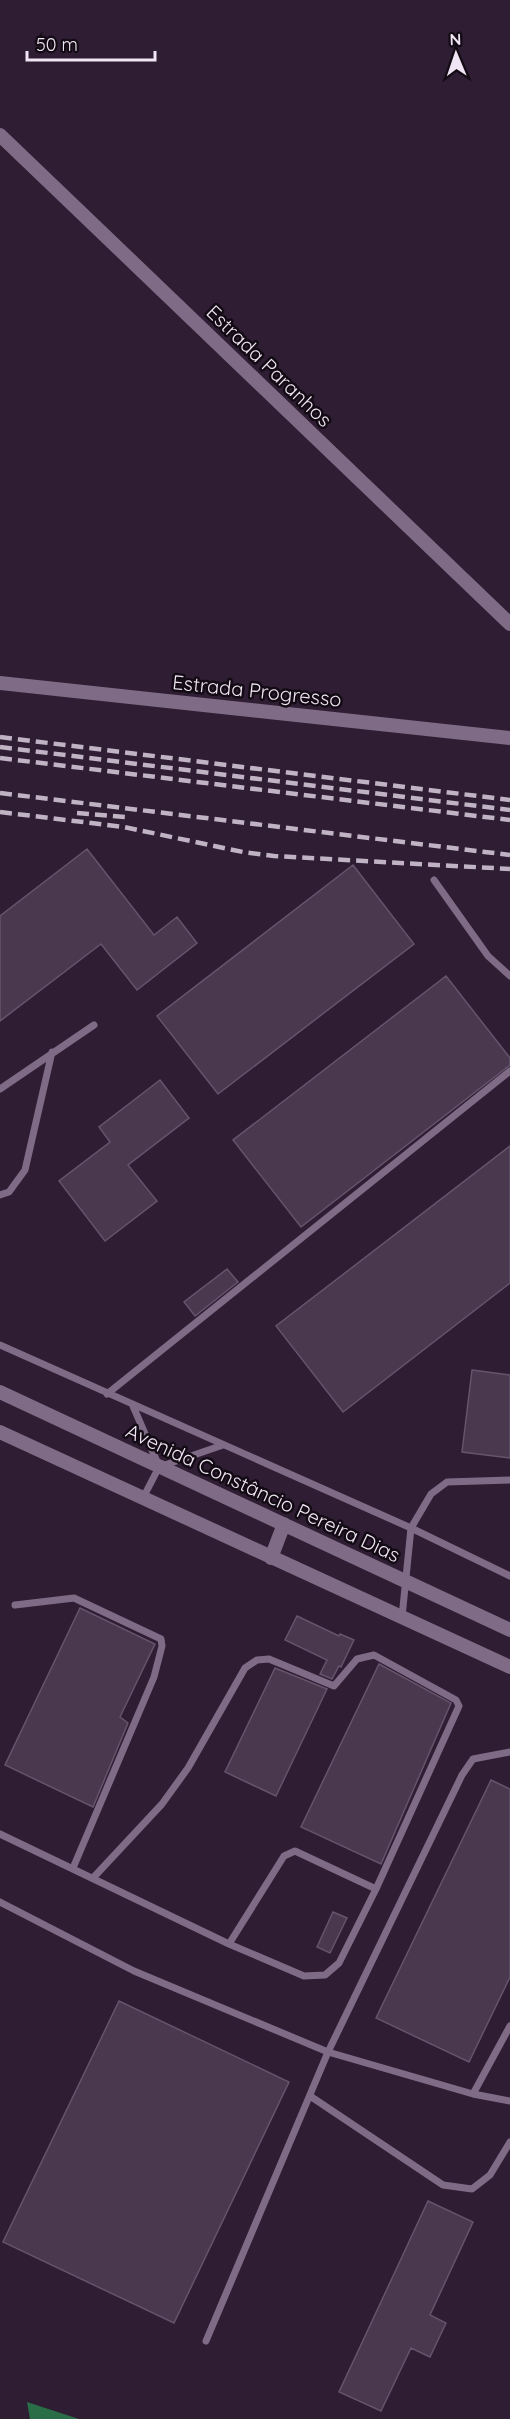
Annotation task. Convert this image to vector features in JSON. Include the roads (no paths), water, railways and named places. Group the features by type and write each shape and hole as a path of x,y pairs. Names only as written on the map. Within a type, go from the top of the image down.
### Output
{"street":[{"name":"Estrada Paranhos","path":"0,135 510,624"},
{"name":"Estrada Progresso","path":"0,683 510,738"},
{"name":"Avenida Constâncio Pereira Dias","path":"0,1392 510,1630"},
{"path":"0,1432 510,1667"},
{"path":"271,1558 284,1524"}],"lane":[{"path":"434,880 488,956 510,976"},
{"path":"0,1089 94,1024"},
{"path":"0,1195 9,1192 25,1170 52,1052"},
{"path":"107,1394 510,1071"},
{"path":"0,1345 411,1528 510,1576"},
{"path":"134,1406 159,1467"},
{"path":"143,1498 159,1467 223,1445"},
{"path":"402,1617 411,1528 431,1494 447,1482 510,1480"},
{"path":"15,1605 74,1598 161,1639 162,1646 154,1677 73,1868"},
{"path":"0,1834 229,1944 304,1976 325,1975 339,1963 376,1889 459,1706 456,1700 374,1655 357,1659 334,1686 269,1659 258,1660 245,1668 188,1768 162,1804 93,1878"},
{"path":"206,2341 328,2052 462,1775 473,1759 510,1752"},
{"path":"229,1944 284,1856 295,1851 376,1889"},
{"path":"0,1902 134,1971 328,2052 473,2094 510,2102"},
{"path":"473,2094 510,2026"},
{"path":"310,2096 442,2185 472,2189 490,2175 510,2142"}],"railway":[{"path":"0,737 510,800"},
{"path":"0,747 510,810"},
{"path":"0,758 510,820"},
{"path":"0,793 510,855"},
{"path":"0,812 124,827 243,852 274,856 510,869"},
{"path":"77,813 125,817"}]}
